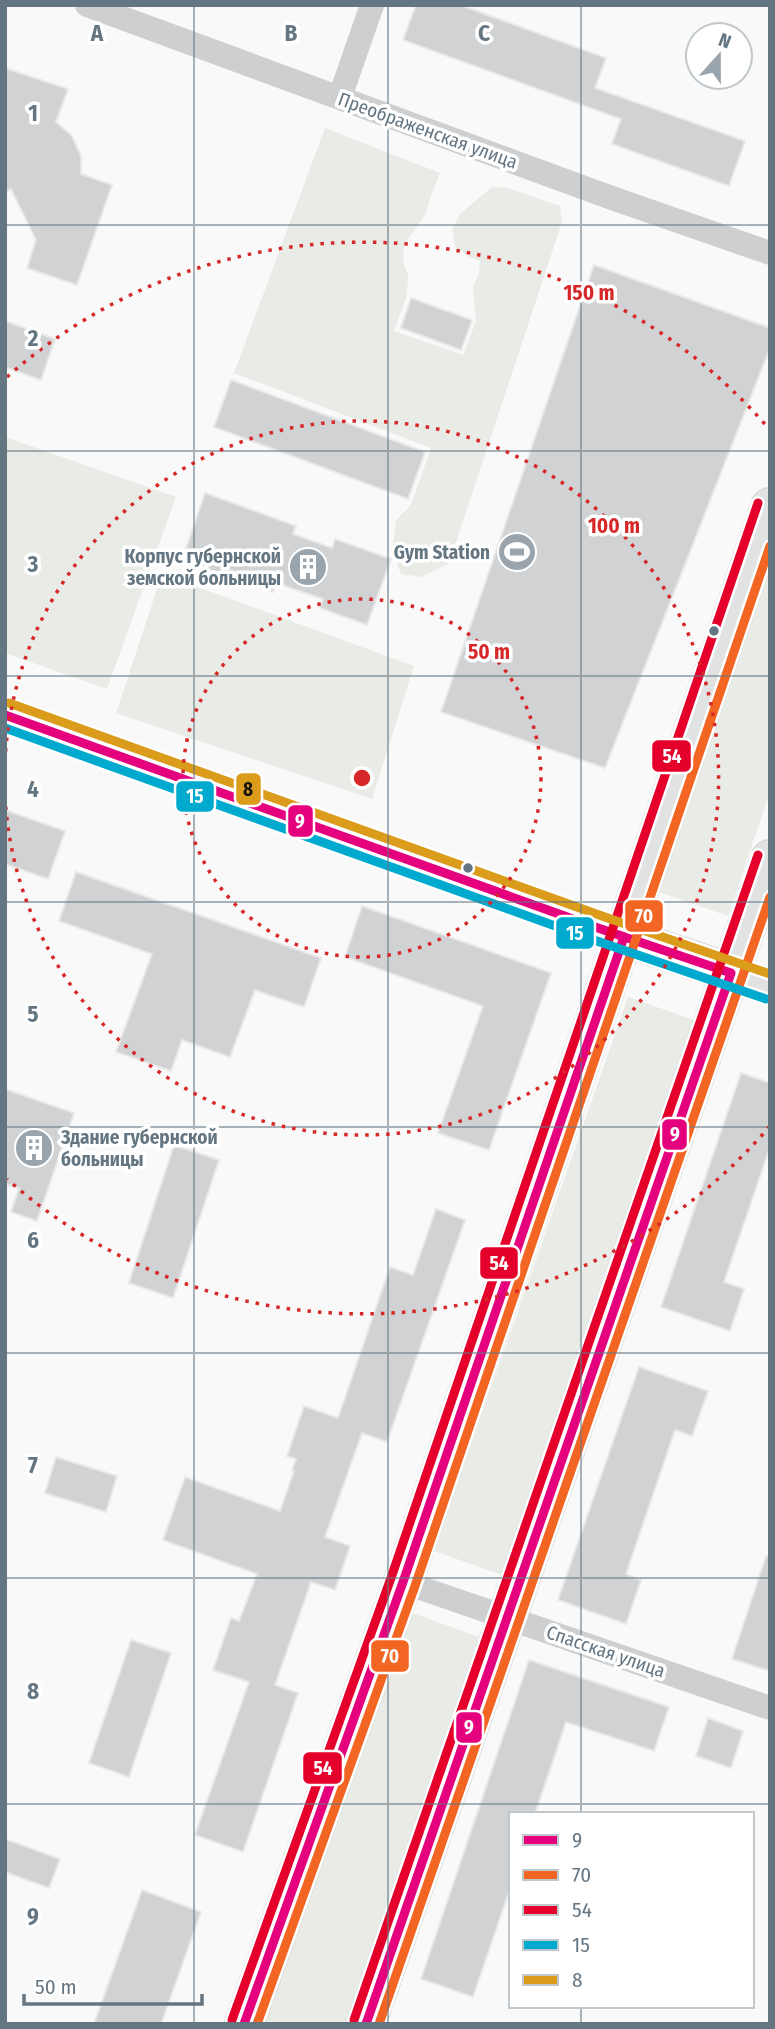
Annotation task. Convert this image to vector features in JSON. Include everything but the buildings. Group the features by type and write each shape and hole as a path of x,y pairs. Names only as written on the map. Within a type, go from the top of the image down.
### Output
{"main road":[{"path":"244,2024 403,1582 770,507"},
{"path":"5,715 770,987"},
{"path":"366,2024 770,859"}],"street":[{"name":"Преображенская улица","path":"87,5 609,197 770,253"},
{"path":"340,97 372,5"},
{"name":"Спасская улица","path":"403,1582 770,1708"}],"shaded area":[{"path":"325,128 440,173 425,215 404,245 403,262 408,275 407,295 394,331 463,355 476,321 473,286 479,274 480,261 469,257 455,246 452,229 460,214 492,187 508,188 560,206 562,222 449,563 422,577 401,574 392,550 396,520 411,505 431,448 234,373"},
{"path":"5,437 176,497 107,689 5,653"},
{"path":"770,568 770,792 728,916 659,892"},
{"path":"162,574 414,666 372,799 116,713"},
{"path":"628,997 697,1021 502,1575 434,1551"},
{"path":"410,1612 487,1640 349,2024 262,2024"}],"transit line":[{"name":"54","path":"232,2020 391,1578 758,503"},
{"name":"70","path":"257,2024 415,1586 770,546"},
{"name":"8","path":"9,703 770,974"},
{"name":"9","path":"5,715 598,928 731,973 366,2024"},
{"name":"15","path":"5,728 594,940 766,999"},
{"name":"54","path":"354,2020 758,855"},
{"name":"70","path":"379,2024 770,897"},
{"name":"9","path":"244,2024 403,1582 624,937"}],"place":[{"name":"Gym Station","path":"517,552"},
{"name":"Корпус губернской земской больницы","path":"308,567"},
{"name":"Здание губернской больницы","path":"34,1148"}]}
